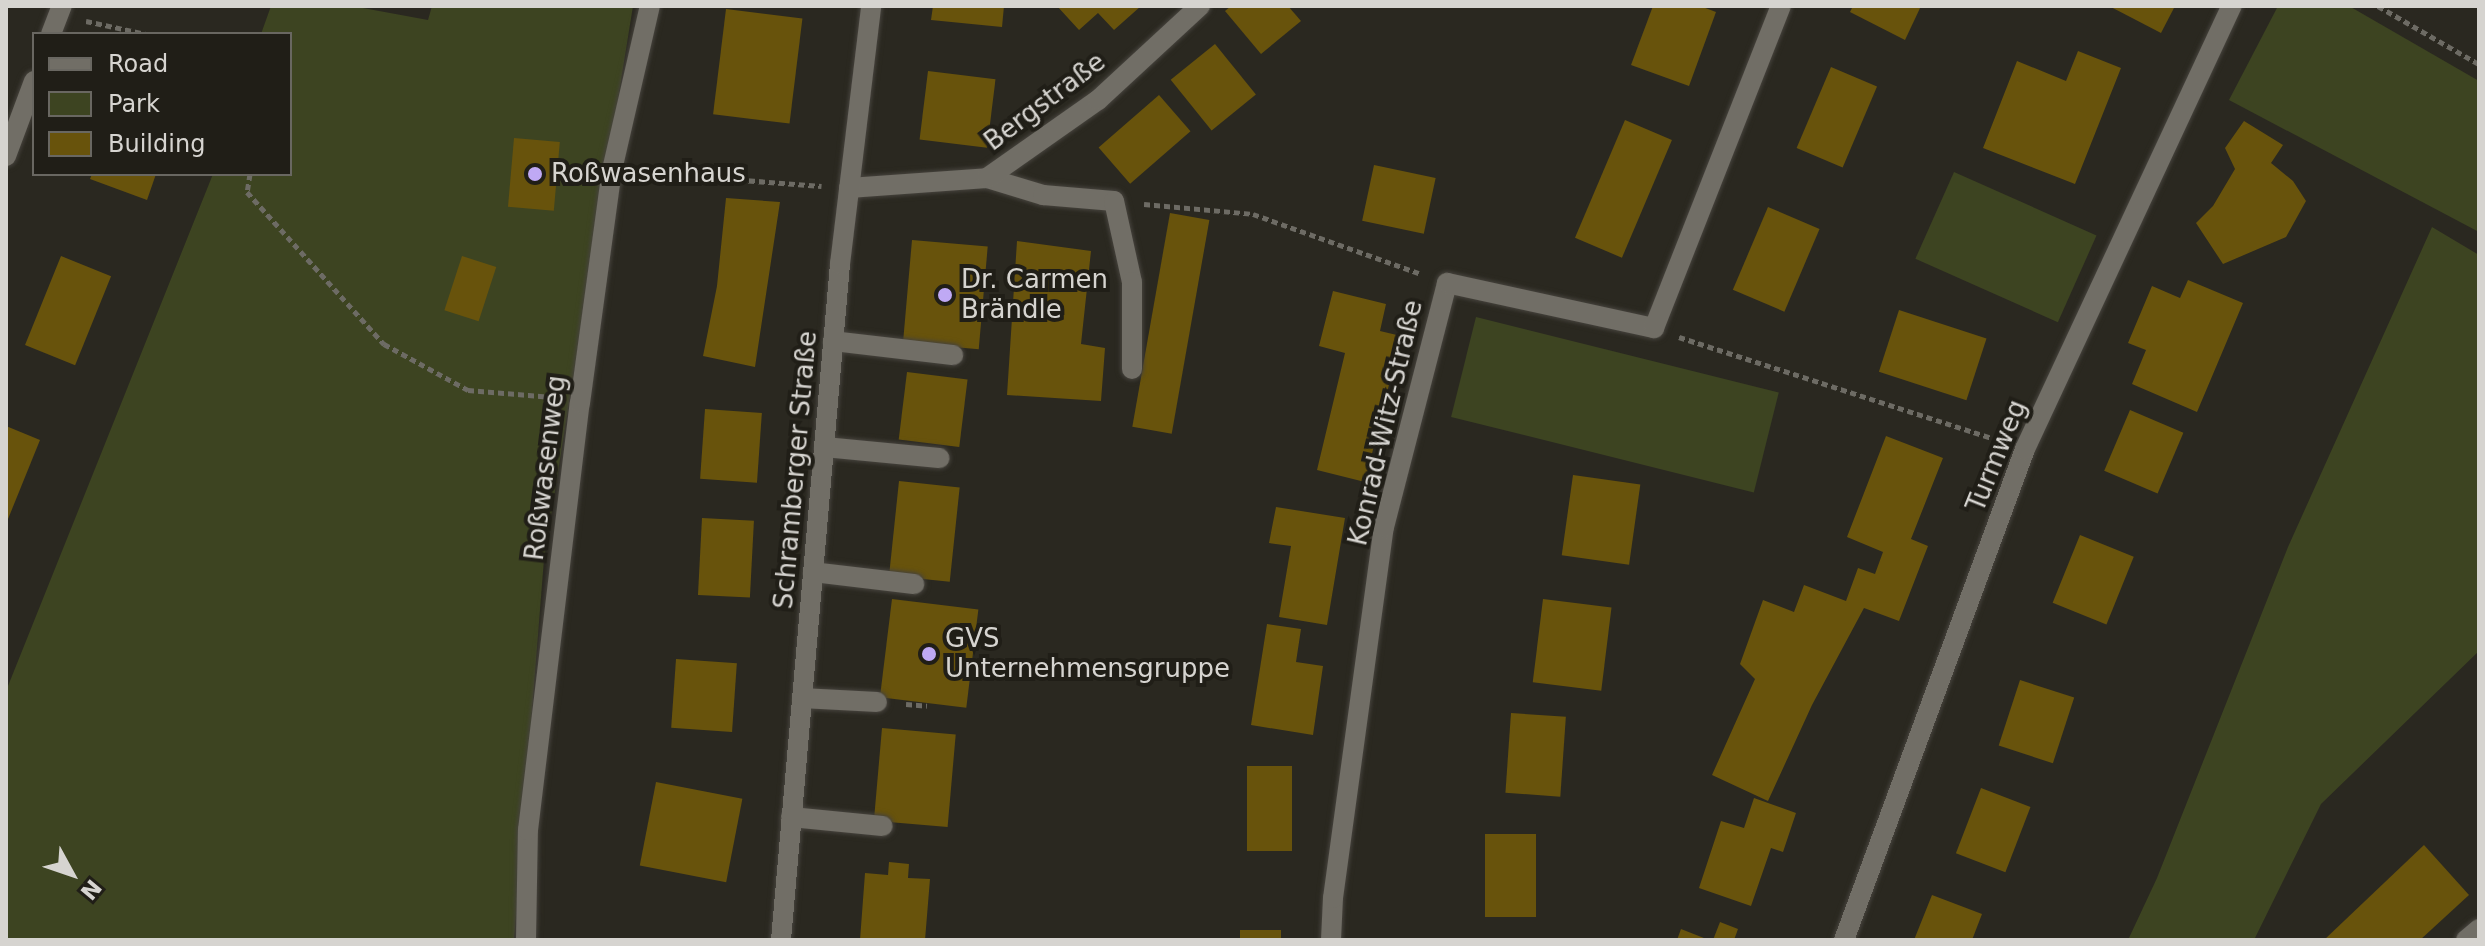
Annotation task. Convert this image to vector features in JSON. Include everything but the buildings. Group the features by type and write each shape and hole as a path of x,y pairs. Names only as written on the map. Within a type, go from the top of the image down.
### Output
{"street":[{"name":"Roßwasenweg","path":"526,940 528,830 580,403 612,170 650,6"},
{"name":"Schramberger Straße","path":"781,940 833,341 871,6"},
{"name":"Bergstraße","path":"849,188 987,178 1098,100 1200,6"},
{"path":"1654,328 1781,6"},
{"name":"Turmweg","path":"1844,940 2025,449 2232,6"},
{"path":"6,156 32,86"},
{"path":"987,178 1043,195 1114,201 1132,282 1132,369"},
{"name":"Konrad-Witz-Straße","path":"1331,940 1333,898 1384,527 1447,283 1654,328"},
{"path":"833,341 953,355"},
{"path":"824,447 939,458"},
{"path":"813,572 914,584"},
{"path":"802,698 877,702"},
{"path":"791,817 883,826"},
{"path":"2466,940 2479,929"}],"path":[{"path":"2378,6 2479,64"},
{"path":"57,19 134,32"},
{"path":"612,170 849,188"},
{"path":"250,176 247,192 384,344 468,390 558,397 580,403"},
{"path":"1114,201 1253,214 1447,283"},
{"path":"1654,328 2025,449"}],"green space":[{"path":"271,6 352,6 428,20 432,6 633,6 544,559 514,940 6,940 6,691 212,176 292,176 292,32 262,32"},
{"path":"2278,6 2349,6 2479,81 2479,232 2229,100"},
{"path":"1954,172 2097,235 2058,322 1915,259"},
{"path":"2432,227 2479,255 2479,651 2321,804 2254,940 2128,940 2157,878 2288,547"},
{"path":"1476,317 1779,392 1754,492 1451,417"}],"place":[{"name":"Roßwasenhaus","path":"535,174"},
{"name":"Dr. Carmen Brändle","path":"945,295"},
{"name":"GVS Unternehmensgruppe","path":"929,654"}]}
